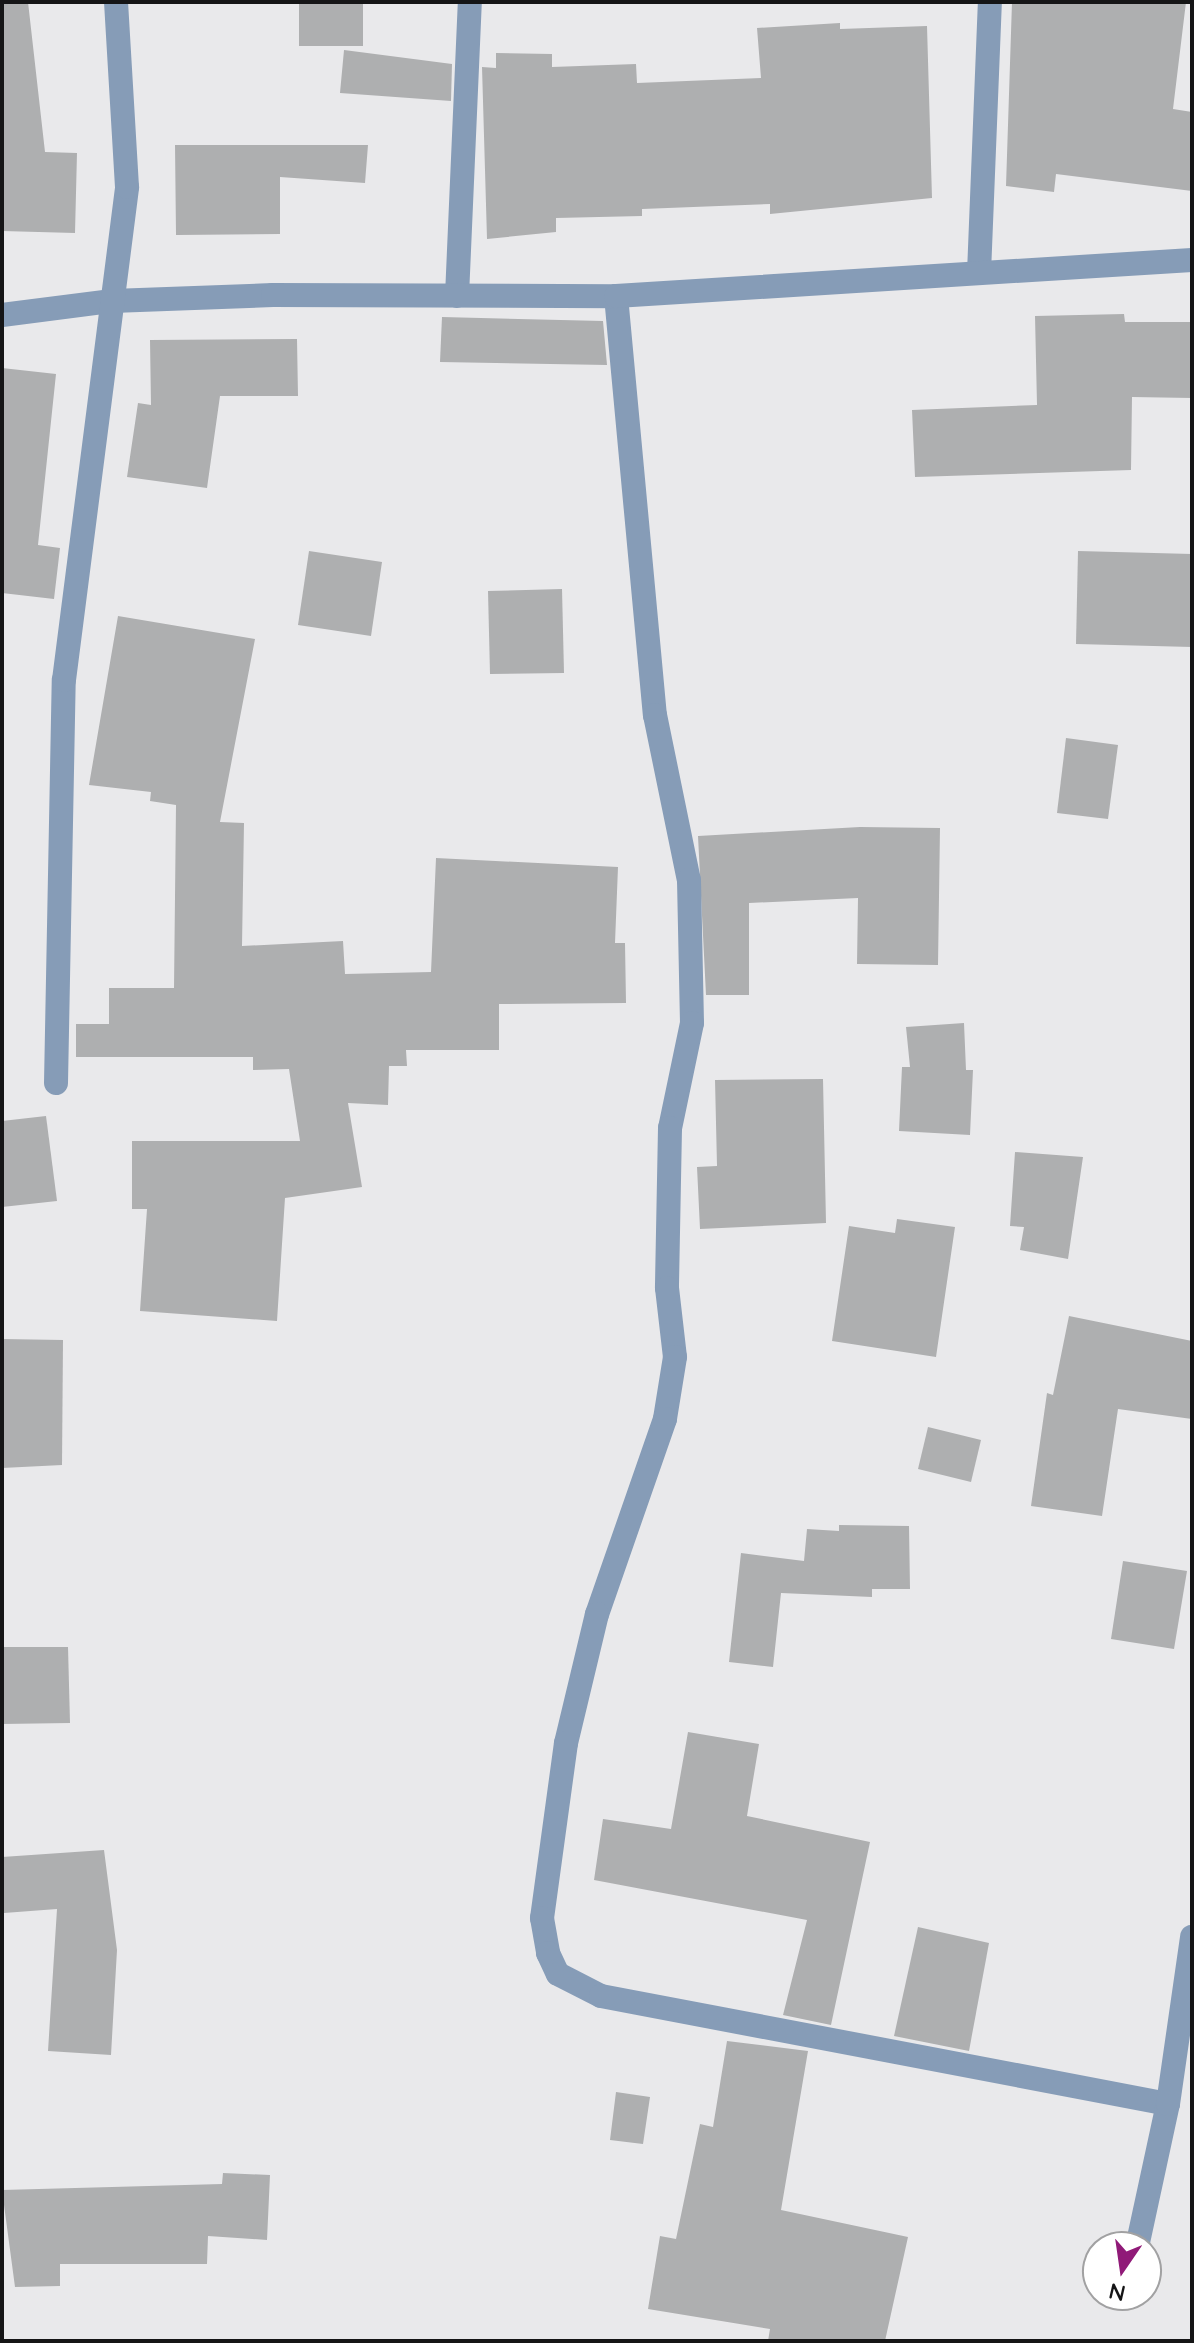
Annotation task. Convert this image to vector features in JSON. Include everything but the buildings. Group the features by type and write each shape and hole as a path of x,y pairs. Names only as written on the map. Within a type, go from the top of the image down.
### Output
{"street":[{"path":"56,1083 64,680 127,187 116,2"},
{"path":"457,296 470,2"},
{"path":"979,273 990,2"},
{"path":"2,315 112,301 616,296 1192,260"},
{"path":"616,296 655,715 689,880 692,1023 670,1128 667,1288 675,1357 665,1419 597,1614 566,1743 542,1918 548,1953 558,1974 601,1996 1168,2104"},
{"path":"1140,2231 1168,2104 1192,1937"}]}
